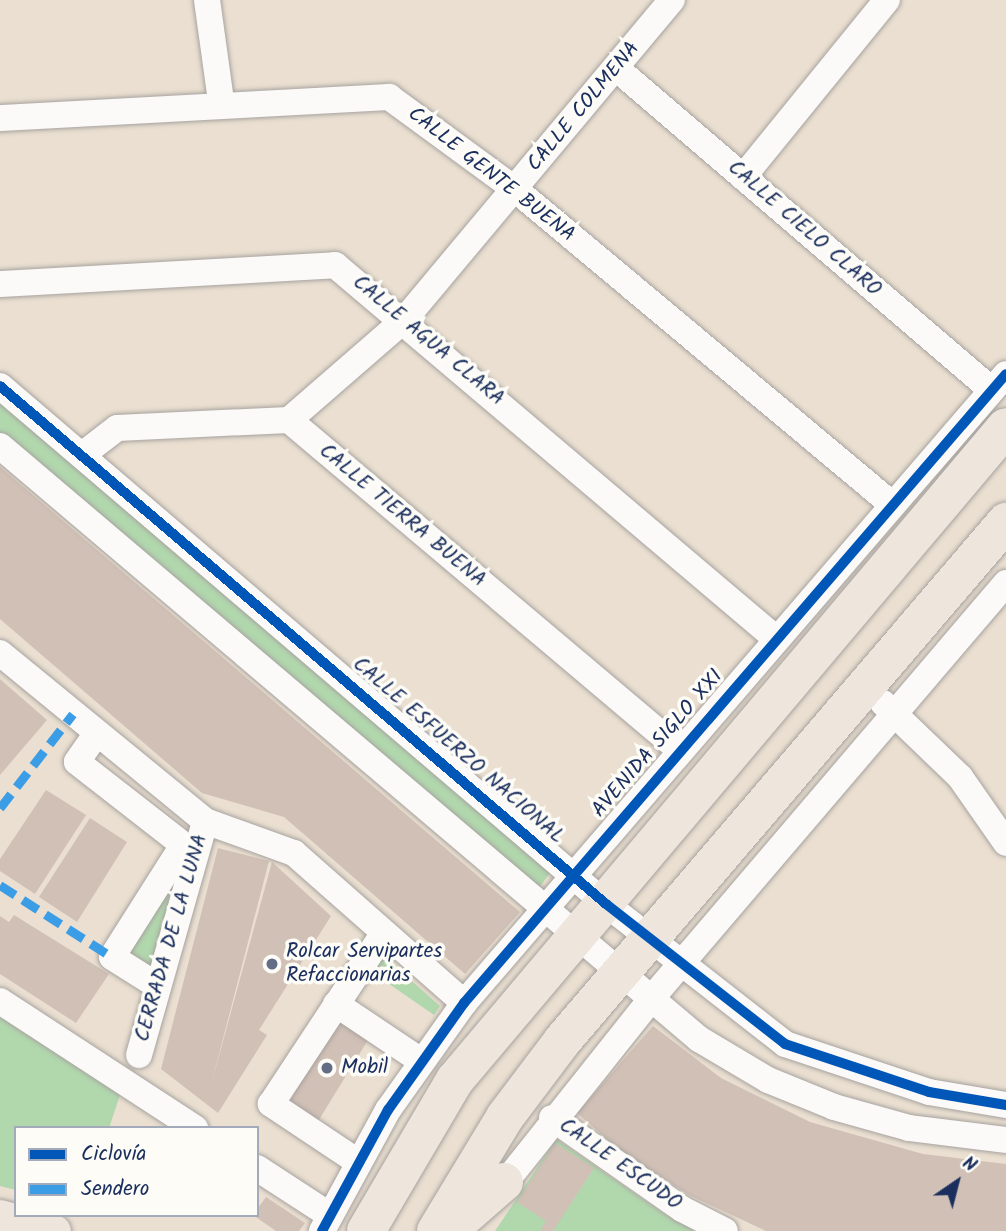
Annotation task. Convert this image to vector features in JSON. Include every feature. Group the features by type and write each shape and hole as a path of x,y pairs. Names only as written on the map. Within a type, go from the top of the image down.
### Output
{"highway":[{"path":"366,1231 455,1080 1006,427"},
{"path":"436,1231 505,1117 621,973 1006,522"},
{"path":"447,1231 504,1182"}],"main road":[{"path":"0,1216 54,1231"}],"street":[{"path":"207,0 221,101"},
{"name":"CALLE COLMENA","path":"289,420 405,319 516,190 672,0"},
{"path":"743,177 887,0"},
{"name":"CALLE CIELO CLARO","path":"617,68 743,177 999,382"},
{"name":"CALLE GENTE BUENA","path":"0,118 221,101 389,97 516,190 892,504"},
{"name":"CALLE AGUA CLARA","path":"0,284 335,265 405,319 775,637"},
{"name":"AVENIDA SIGLO XXI","path":"326,1223 358,1162 421,1061 464,1003 571,873 681,751 775,637 999,382"},
{"name":"CALLE ESFUERZO NACIONAL","path":"0,386 606,904 785,1044 929,1092 1006,1105"},
{"path":"82,455 117,428 289,420"},
{"name":"CALLE TIERRA BUENA","path":"289,420 681,751"},
{"path":"0,446 651,999 757,1073 834,1107 909,1128 1006,1140"},
{"path":"474,1231 504,1182 552,1118 894,713 997,610 1006,583"},
{"path":"0,653 205,821 293,853 464,1003"},
{"path":"864,687 960,777 1006,843"},
{"path":"97,733 77,762 189,850 112,957 158,986"},
{"name":"CERRADA DE LA LUNA","path":"139,1055 158,986 189,850 205,821"},
{"path":"358,1162 271,1104 383,934"},
{"path":"0,1001 192,1126"},
{"path":"336,1004 421,1061"},
{"name":"CALLE ESCUDO","path":"552,1118 682,1209 725,1231"},
{"path":"259,1170 326,1223"}],"green space":[{"path":"0,401 553,869 538,889 0,435"},
{"path":"177,874 153,970 126,953"},
{"path":"382,955 440,1006 434,1015 372,972"},
{"path":"0,1017 120,1095 110,1126 14,1126 14,1190 0,1186"},
{"path":"556,1139 666,1215 698,1231 495,1231"}],"building":[{"path":"0,467 520,912 465,974 284,817 202,793 0,619"},
{"path":"0,679 47,720 0,775"},
{"path":"46,790 86,815 35,894 0,871 0,859"},
{"path":"90,818 127,842 77,922 39,897"},
{"path":"218,848 269,861 211,1085 272,862 331,916 259,1030 267,1035 218,1113 161,1069"},
{"path":"14,915 109,974 76,1023 0,974 0,916 9,922"},
{"name":"Mobil","path":"340,1015 371,1035 317,1123 283,1102"},
{"path":"653,1026 721,1078 810,1122 923,1154 1006,1164 1006,1231 766,1231 691,1196 622,1152 577,1113"},
{"path":"555,1143 594,1168 553,1231 540,1231 546,1221 517,1202"},
{"path":"266,1197 305,1223 299,1231 276,1231 256,1217 259,1217 259,1207"}],"marked path":[{"path":"0,808 73,714"},
{"path":"0,885 112,957"}],"cycle path":[{"path":"322,1231 388,1110 464,1003 1006,374"},
{"path":"0,386 606,904 785,1044 929,1092 1006,1105"}],"place":[{"name":"Rolcar Servipartes Refaccionarias","path":"272,964"},
{"name":"Mobil","path":"327,1068"}]}
